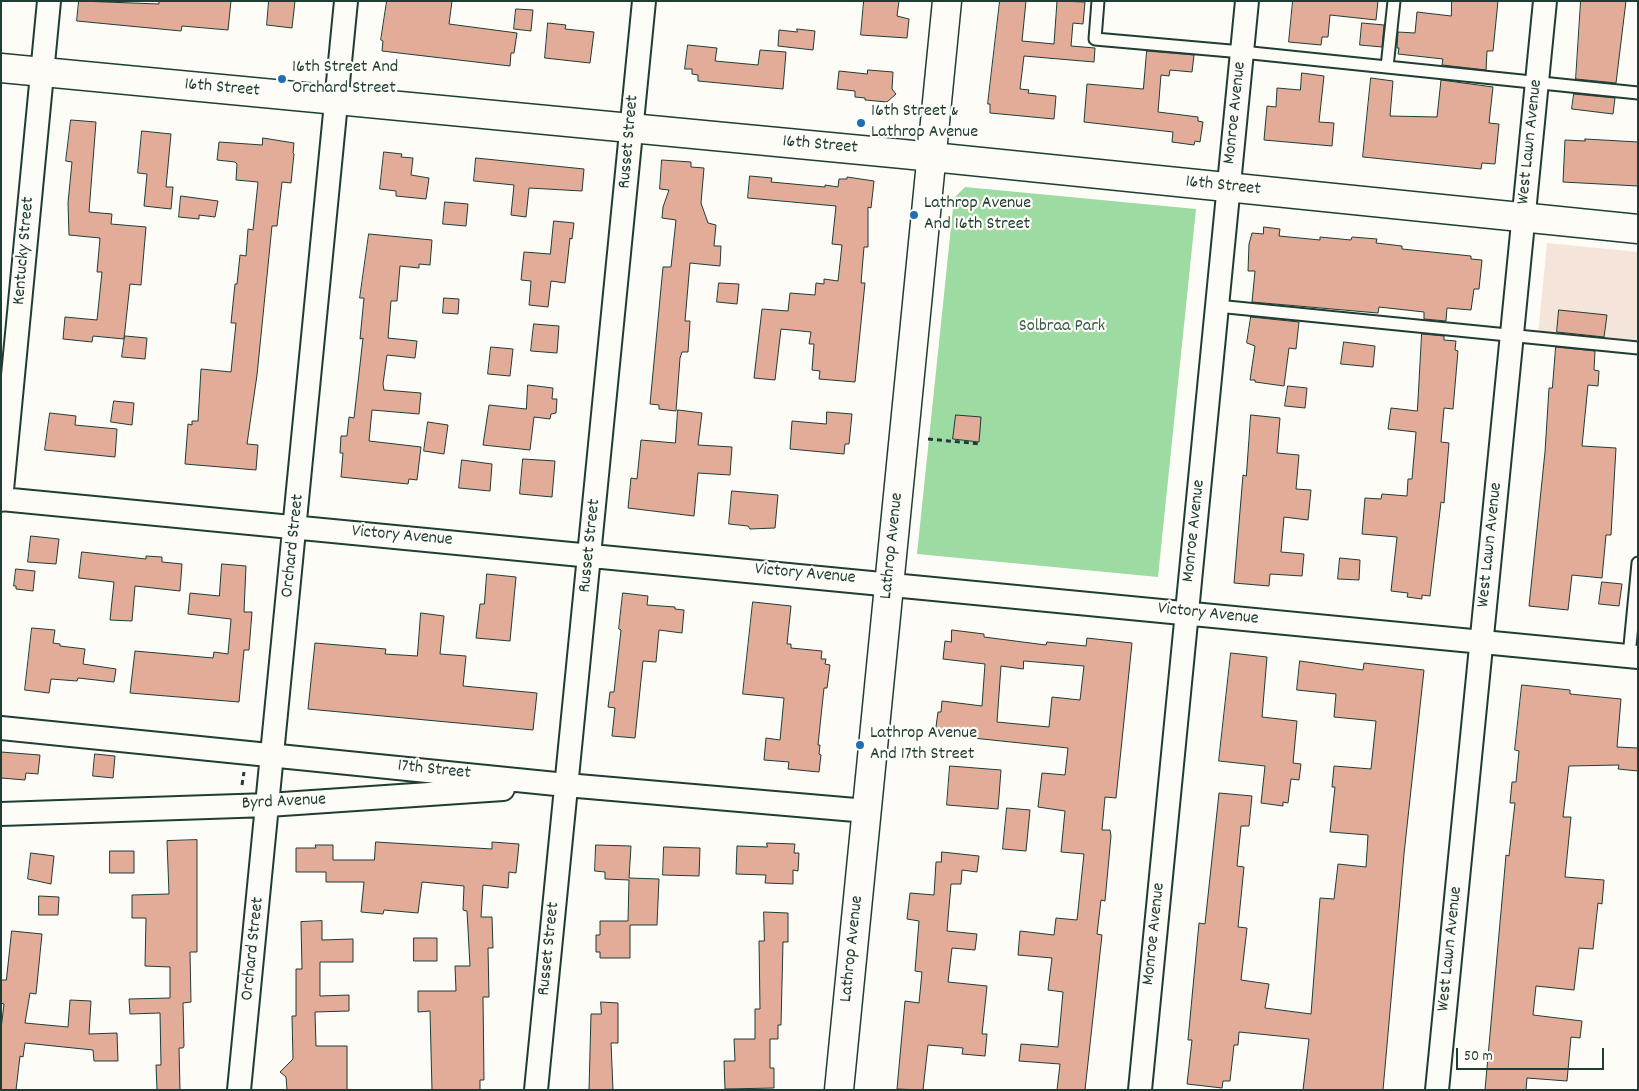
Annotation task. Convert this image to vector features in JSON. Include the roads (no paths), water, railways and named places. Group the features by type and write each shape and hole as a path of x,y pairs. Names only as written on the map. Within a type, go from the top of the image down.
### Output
{"street":[{"name":"Kentucky Street","path":"1,499 49,1"},
{"name":"Orchard Street","path":"239,1090 296,527 346,1"},
{"name":"Russet Street","path":"536,1090 591,555 644,1"},
{"name":"Lathrop Avenue","path":"839,1090 947,1"},
{"name":"Monroe Avenue","path":"1140,1090 1247,1"},
{"name":"West Lawn Avenue","path":"1437,1090 1545,1"},
{"name":"16th Street","path":"1,68 632,128 1638,229"},
{"name":"Victory Avenue","path":"1,499 890,583 1633,657"},
{"name":"17th Street","path":"1,728 566,785 867,811"},
{"name":"Byrd Avenue","path":"1,814 268,805 566,785"}],"lane":[{"path":"1098,1 1095,39 1242,52 1638,93"},
{"path":"1387,67 1394,1"},
{"path":"1217,306 1638,348"},
{"path":"1633,657 1638,563"}],"place":[{"name":"16th Street And Orchard Street","path":"282,79"},
{"name":"16th Street & Lathrop Avenue","path":"861,123"},
{"name":"Lathrop Avenue And 16th Street","path":"914,215"},
{"name":"Lathrop Avenue And 17th Street","path":"860,745"}],"park label":[{"name":"Solbraa Park","path":"1062,328"}]}
